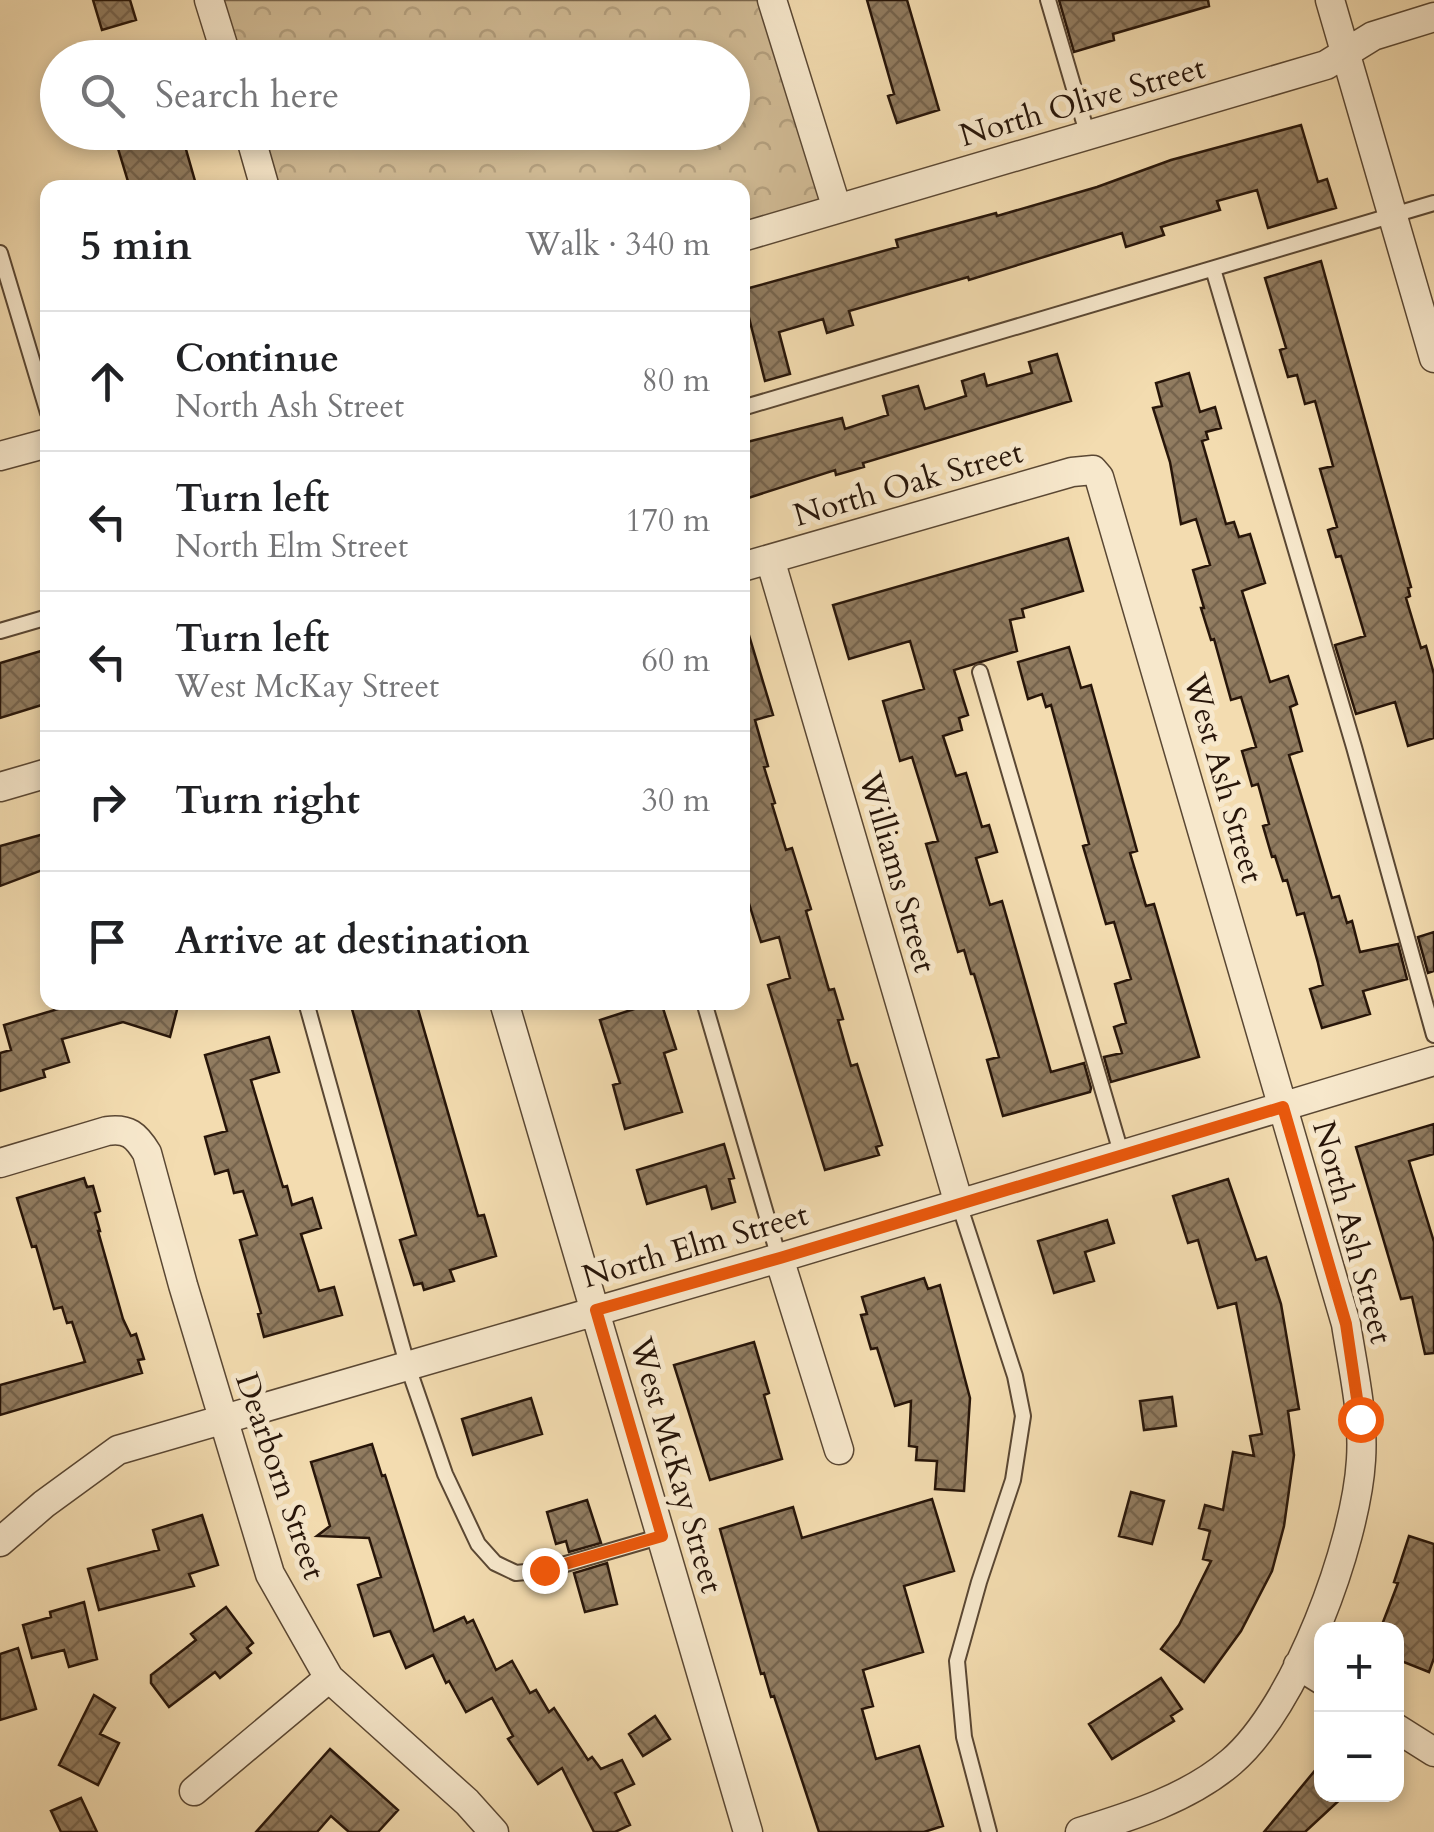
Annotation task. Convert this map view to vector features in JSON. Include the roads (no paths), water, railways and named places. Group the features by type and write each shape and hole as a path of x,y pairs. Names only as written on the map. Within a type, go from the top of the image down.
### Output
{"street":[{"path":"209,0 221,40"},
{"path":"772,0 837,209"},
{"path":"1330,0 1434,358"},
{"name":"North Olive Street","path":"750,235 1326,65 1373,36 1434,18"},
{"path":"254,150 264,180"},
{"path":"0,456 40,445"},
{"name":"North Oak Street","path":"750,565 1072,472 1094,470"},
{"name":"West Ash Street","path":"1094,470 1283,1107"},
{"name":"Williams Street","path":"770,559 959,1204"},
{"path":"0,787 40,775"},
{"name":"West McKay Street","path":"506,1010 748,1832"},
{"name":"North Elm Street","path":"0,1542 118,1450 780,1258 1434,1061"},
{"name":"North Ash Street","path":"1080,1832 1133,1816 1195,1787 1232,1762 1310,1672 1317,1628 1352,1512 1361,1461 1360,1419 1346,1324 1283,1107"},
{"name":"Dearborn Street","path":"0,1162 107,1131 121,1129 132,1133 146,1153 270,1574 329,1678 494,1832"},
{"path":"780,1258 839,1450"},
{"path":"194,1791 329,1678"},
{"path":"1404,1733 1434,1752"}],"lane":[{"path":"1048,0 1088,136"},
{"path":"750,406 1434,203"},
{"path":"0,253 40,386"},
{"path":"1213,269 1434,1035"},
{"path":"0,632 40,620"},
{"path":"980,672 1122,1156"},
{"path":"308,1010 408,1364 445,1474 478,1544 495,1563 516,1573 544,1570 662,1536"},
{"path":"706,1010 780,1258"},
{"path":"959,1204 1015,1376 1023,1416 1013,1480 957,1661 964,1737 990,1832"}]}
